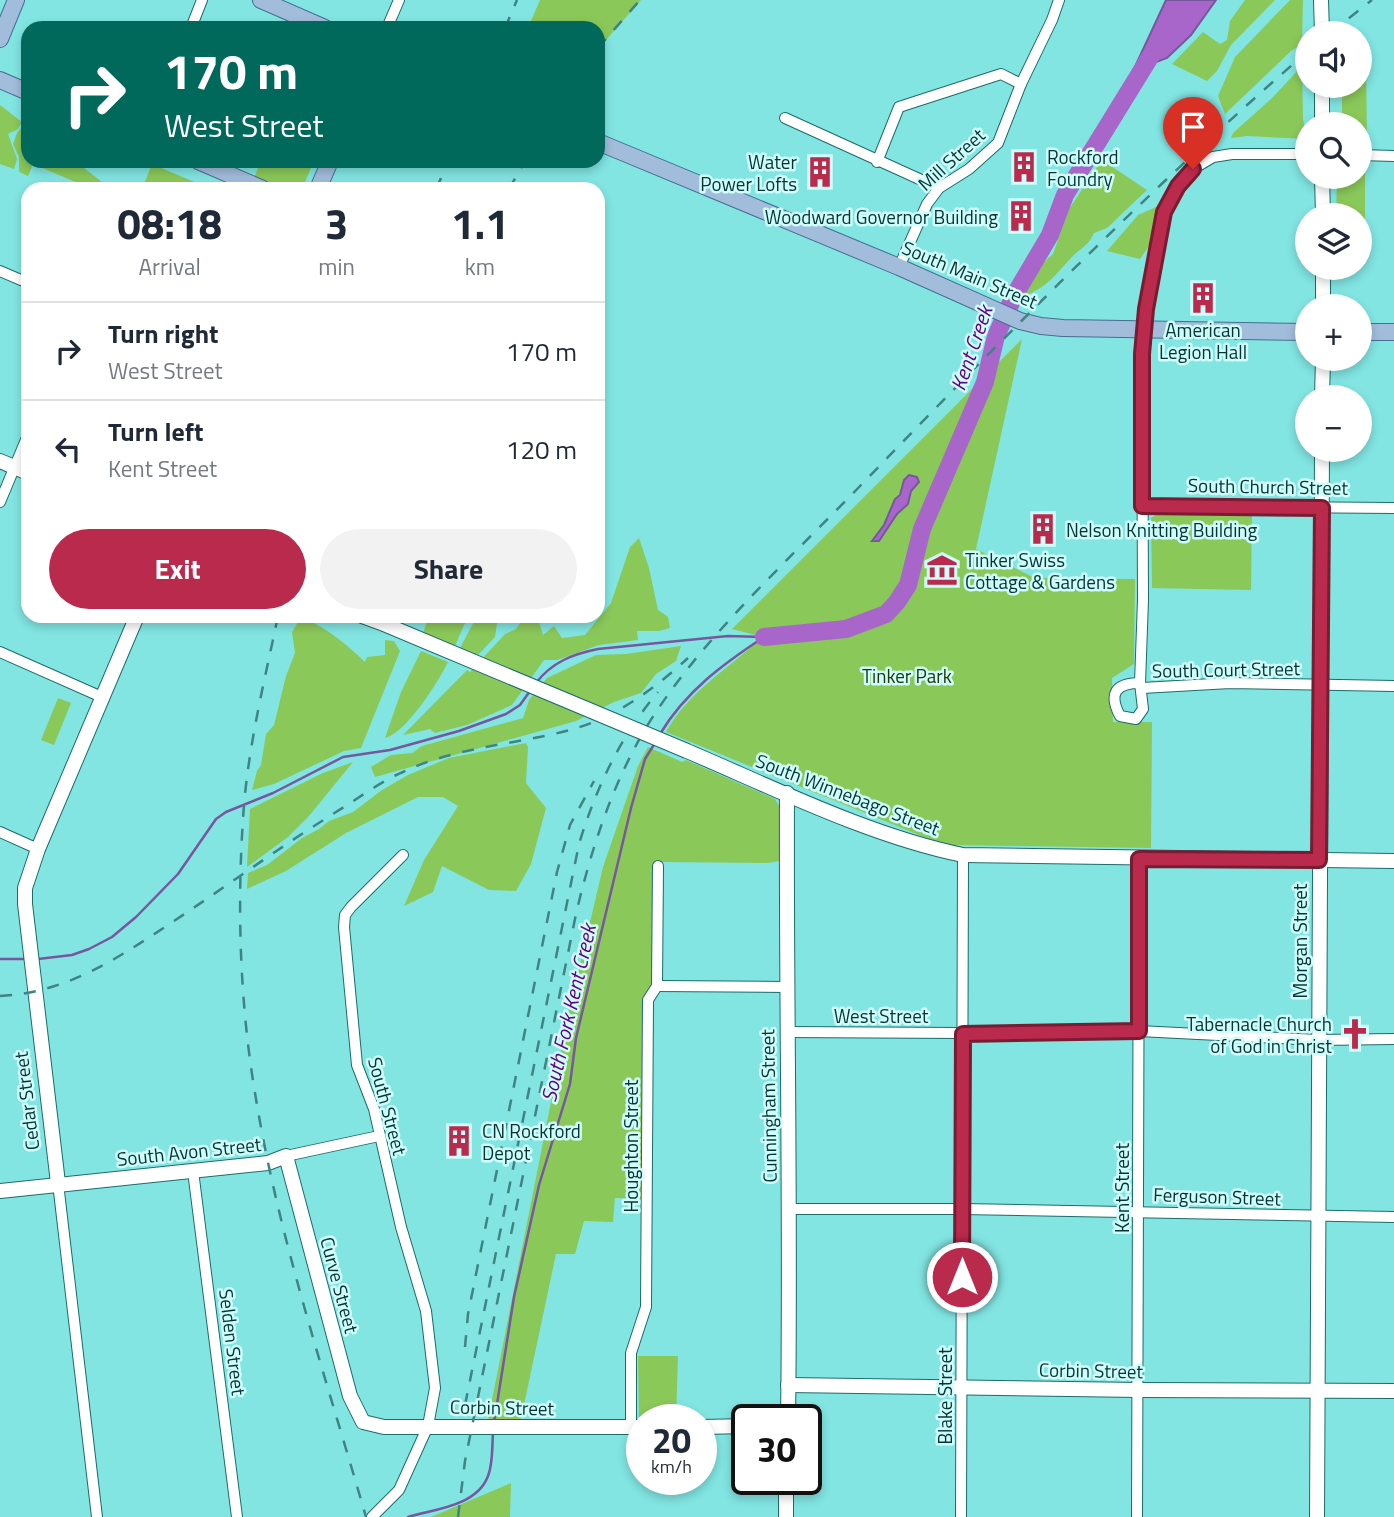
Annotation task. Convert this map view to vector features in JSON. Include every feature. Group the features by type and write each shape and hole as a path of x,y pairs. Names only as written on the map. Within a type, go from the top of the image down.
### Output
{"main road":[{"path":"0,39 16,0"},
{"path":"261,0 309,21"},
{"path":"0,80 21,89"},
{"name":"South Main Street","path":"605,145 988,307 1041,326 1295,332"},
{"path":"214,168 248,182"},
{"path":"1372,332 1394,332"}],"street":[{"path":"194,21 202,0"},
{"path":"390,21 399,0"},
{"name":"Mill Street","path":"898,267 927,204 939,188 969,169 998,143 1059,0"},
{"path":"1321,0 1322,21"},
{"path":"877,162 899,107 1001,74 1021,84"},
{"path":"785,118 939,188"},
{"path":"1142,506 1143,329 1164,212 1178,186 1193,169 1213,157 1232,154 1295,155"},
{"path":"1372,155 1394,156"},
{"path":"0,271 21,280"},
{"path":"0,461 21,470 0,502"},
{"name":"Morgan Street","path":"1317,1517 1322,462"},
{"name":"South Church Street","path":"1142,506 1394,508"},
{"name":"South Court Street","path":"1142,506 1141,685 1230,683 1394,686"},
{"name":"Cedar Street","path":"97,1517 28,938 25,888 38,849 134,623"},
{"name":"South Winnebago Street","path":"381,623 923,847 962,855 1394,861"},
{"path":"0,653 104,698"},
{"name":"Cunningham Street","path":"787,793 786,987 790,1121 788,1404"},
{"path":"0,832 38,849"},
{"name":"South Street","path":"372,1517 399,1490 428,1426 435,1388 426,1311 401,1227 374,1109 357,1065 344,928 345,915 351,907 404,855"},
{"name":"Blake Street","path":"961,1517 962,855"},
{"name":"Kent Street","path":"1137,1517 1139,859"},
{"name":"Houghton Street","path":"635,1404 631,1353 646,1307 648,1000 657,986 658,866"},
{"path":"657,986 786,987"},
{"name":"West Street","path":"787,1032 963,1034 1139,1031 1318,1040 1394,1039"},
{"name":"South Avon Street","path":"0,1191 268,1163 286,1156 379,1136"},
{"name":"Curve Street","path":"286,1156 350,1396 363,1422"},
{"name":"Selden Street","path":"193,1171 237,1517"},
{"name":"Ferguson Street","path":"788,1209 1138,1211 1394,1217"},
{"name":"Corbin Street","path":"788,1385 1394,1391"},
{"name":"Corbin Street","path":"363,1422 375,1426 626,1427"},
{"path":"786,1495 786,1517"}],"green space":[{"path":"540,0 641,0 605,41 605,21 531,21"},
{"path":"1245,0 1275,0 1231,45 1217,71 1207,81 1172,64 1203,32 1220,44 1227,40 1230,21"},
{"path":"1290,0 1303,0 1303,21 1295,21 1295,48 1225,114 1218,96 1235,57"},
{"path":"1295,73 1295,98 1303,98 1303,112 1295,112 1295,138 1231,138 1233,133"},
{"path":"1342,98 1366,98 1367,112 1342,112"},
{"path":"0,105 21,124 18,129 8,134 17,159 14,169 0,164"},
{"path":"21,128 21,168 31,168 28,176 19,172 19,157 13,144"},
{"path":"1102,160 1147,190 1107,228 1094,233 1086,245 1050,280 1023,297 1040,266 1053,254 1069,209"},
{"path":"42,168 84,168 102,182 75,182"},
{"path":"150,168 161,168 194,182 145,182"},
{"path":"258,168 311,168 305,182 264,182 254,178"},
{"path":"1337,189 1365,189 1365,203 1336,203"},
{"path":"1158,206 1156,236 1140,259 1107,251 1138,215"},
{"name":"Tinker Park","path":"1022,339 976,549 1035,578 1135,579 1134,664 1112,678 1113,722 1152,722 1151,848 951,845 924,837 666,732 697,693 763,637 732,629"},
{"path":"1159,513 1252,515 1251,590 1152,588 1151,518"},
{"path":"639,538 658,610 668,617 670,628 637,631 638,640 599,645 557,660 544,660 512,705 467,725 435,733 430,729 403,735 467,670 470,672 505,634 516,629 520,623 539,623 543,635 554,626 562,638 585,635 595,623 605,623 605,610 611,603 630,547"},
{"path":"297,623 313,623 335,636 365,662 367,657 385,655 385,640 394,641 400,651 361,748 344,751 274,784 252,790 261,765 266,734 274,725 286,676 295,653 292,632"},
{"path":"427,623 465,623 455,646 423,633"},
{"path":"473,623 497,623 495,637 478,655 460,648"},
{"path":"681,646 676,661 656,674 641,693 614,702 576,721 375,777 371,767 391,755 412,753 422,746 523,718 529,700 547,678 596,655 626,654"},
{"path":"421,651 448,662 412,717 394,734 385,738 401,692"},
{"path":"58,698 71,703 54,745 41,740"},
{"path":"526,743 526,783 546,808 531,864 516,891 489,890 442,866 433,892 404,906 424,860 458,806 443,797 418,797 346,833 286,871 247,889 248,873 267,865 302,838 329,821 353,812 408,775 449,758"},
{"path":"648,747 682,762 686,760 775,799 779,806 779,861 660,862 652,983 645,995 643,1199 615,1198 613,1222 584,1221 575,1254 556,1254 521,1419 488,1420 568,1016 603,867 638,766"},
{"path":"353,762 309,816 288,837 247,867 250,809 323,773"},
{"path":"638,1356 678,1356 676,1404 639,1404"},
{"path":"511,1483 510,1517 431,1517"}],"shaded area":[{"path":"1166,0 1216,0 1191,35 1167,58 1133,71"},
{"path":"909,475 917,477 919,482 911,491 908,504 897,514 879,541 872,541 884,525 895,499 900,495 904,480"}],"waterway":[{"name":"Kent Creek","path":"764,637 846,629 886,614 897,602 908,585 922,529 985,382 996,336 1014,296 1050,235 1065,195 1155,49"},
{"path":"536,683 564,660 598,649 728,636 763,637"},
{"name":"South Fork Kent Creek","path":"660,734 681,704 706,680 764,637"},
{"path":"38,959 72,955 112,937 136,917 178,874 216,819 226,812 273,793 343,757 390,750 459,731 506,714 520,705 530,691"},
{"name":"South Fork Kent Creek","path":"494,1423 514,1297 539,1185 570,1084 576,1038 631,808 645,759 655,743"},
{"path":"0,959 25,959"},
{"name":"South Fork Kent Creek","path":"408,1517 454,1505 475,1494 483,1486 490,1471 493,1433"}],"railway":[{"path":"508,21 517,0"},
{"path":"605,40 640,0"},
{"path":"1345,21 1372,0"},
{"path":"458,1517 465,1461 576,914 603,820 644,731 690,665 774,573 1079,264 1191,156 1295,63"},
{"path":"439,182 446,168"},
{"path":"513,182 521,168"},
{"path":"277,623 252,743 243,819 240,922 246,1025 255,1093 276,1200 304,1307 366,1517"},
{"path":"0,996 46,989 109,962 395,776 441,757 580,727 630,703 688,658"},
{"path":"465,1405 579,844 593,803 611,764 632,727 658,692"},
{"path":"465,1347 468,1314 557,872 570,825 594,781"}],"place":[{"name":"Rockford Foundry","path":"1024,167"},
{"name":"Water Power Lofts","path":"820,172"},
{"name":"Woodward Governor Building","path":"1021,216"},
{"name":"American Legion Hall","path":"1203,298"},
{"name":"Nelson Knitting Building","path":"1043,529"},
{"name":"Tinker Swiss Cottage & Gardens","path":"942,570"},
{"name":"Tabernacle Church of God in Christ","path":"1355,1034"},
{"name":"CN Rockford Depot","path":"459,1141"}],"route":[{"path":"962,1277 963,1034 1139,1031 1139,859 1319,860 1322,508 1142,506 1142,354 1146,309 1164,212 1178,186 1193,169"}]}
